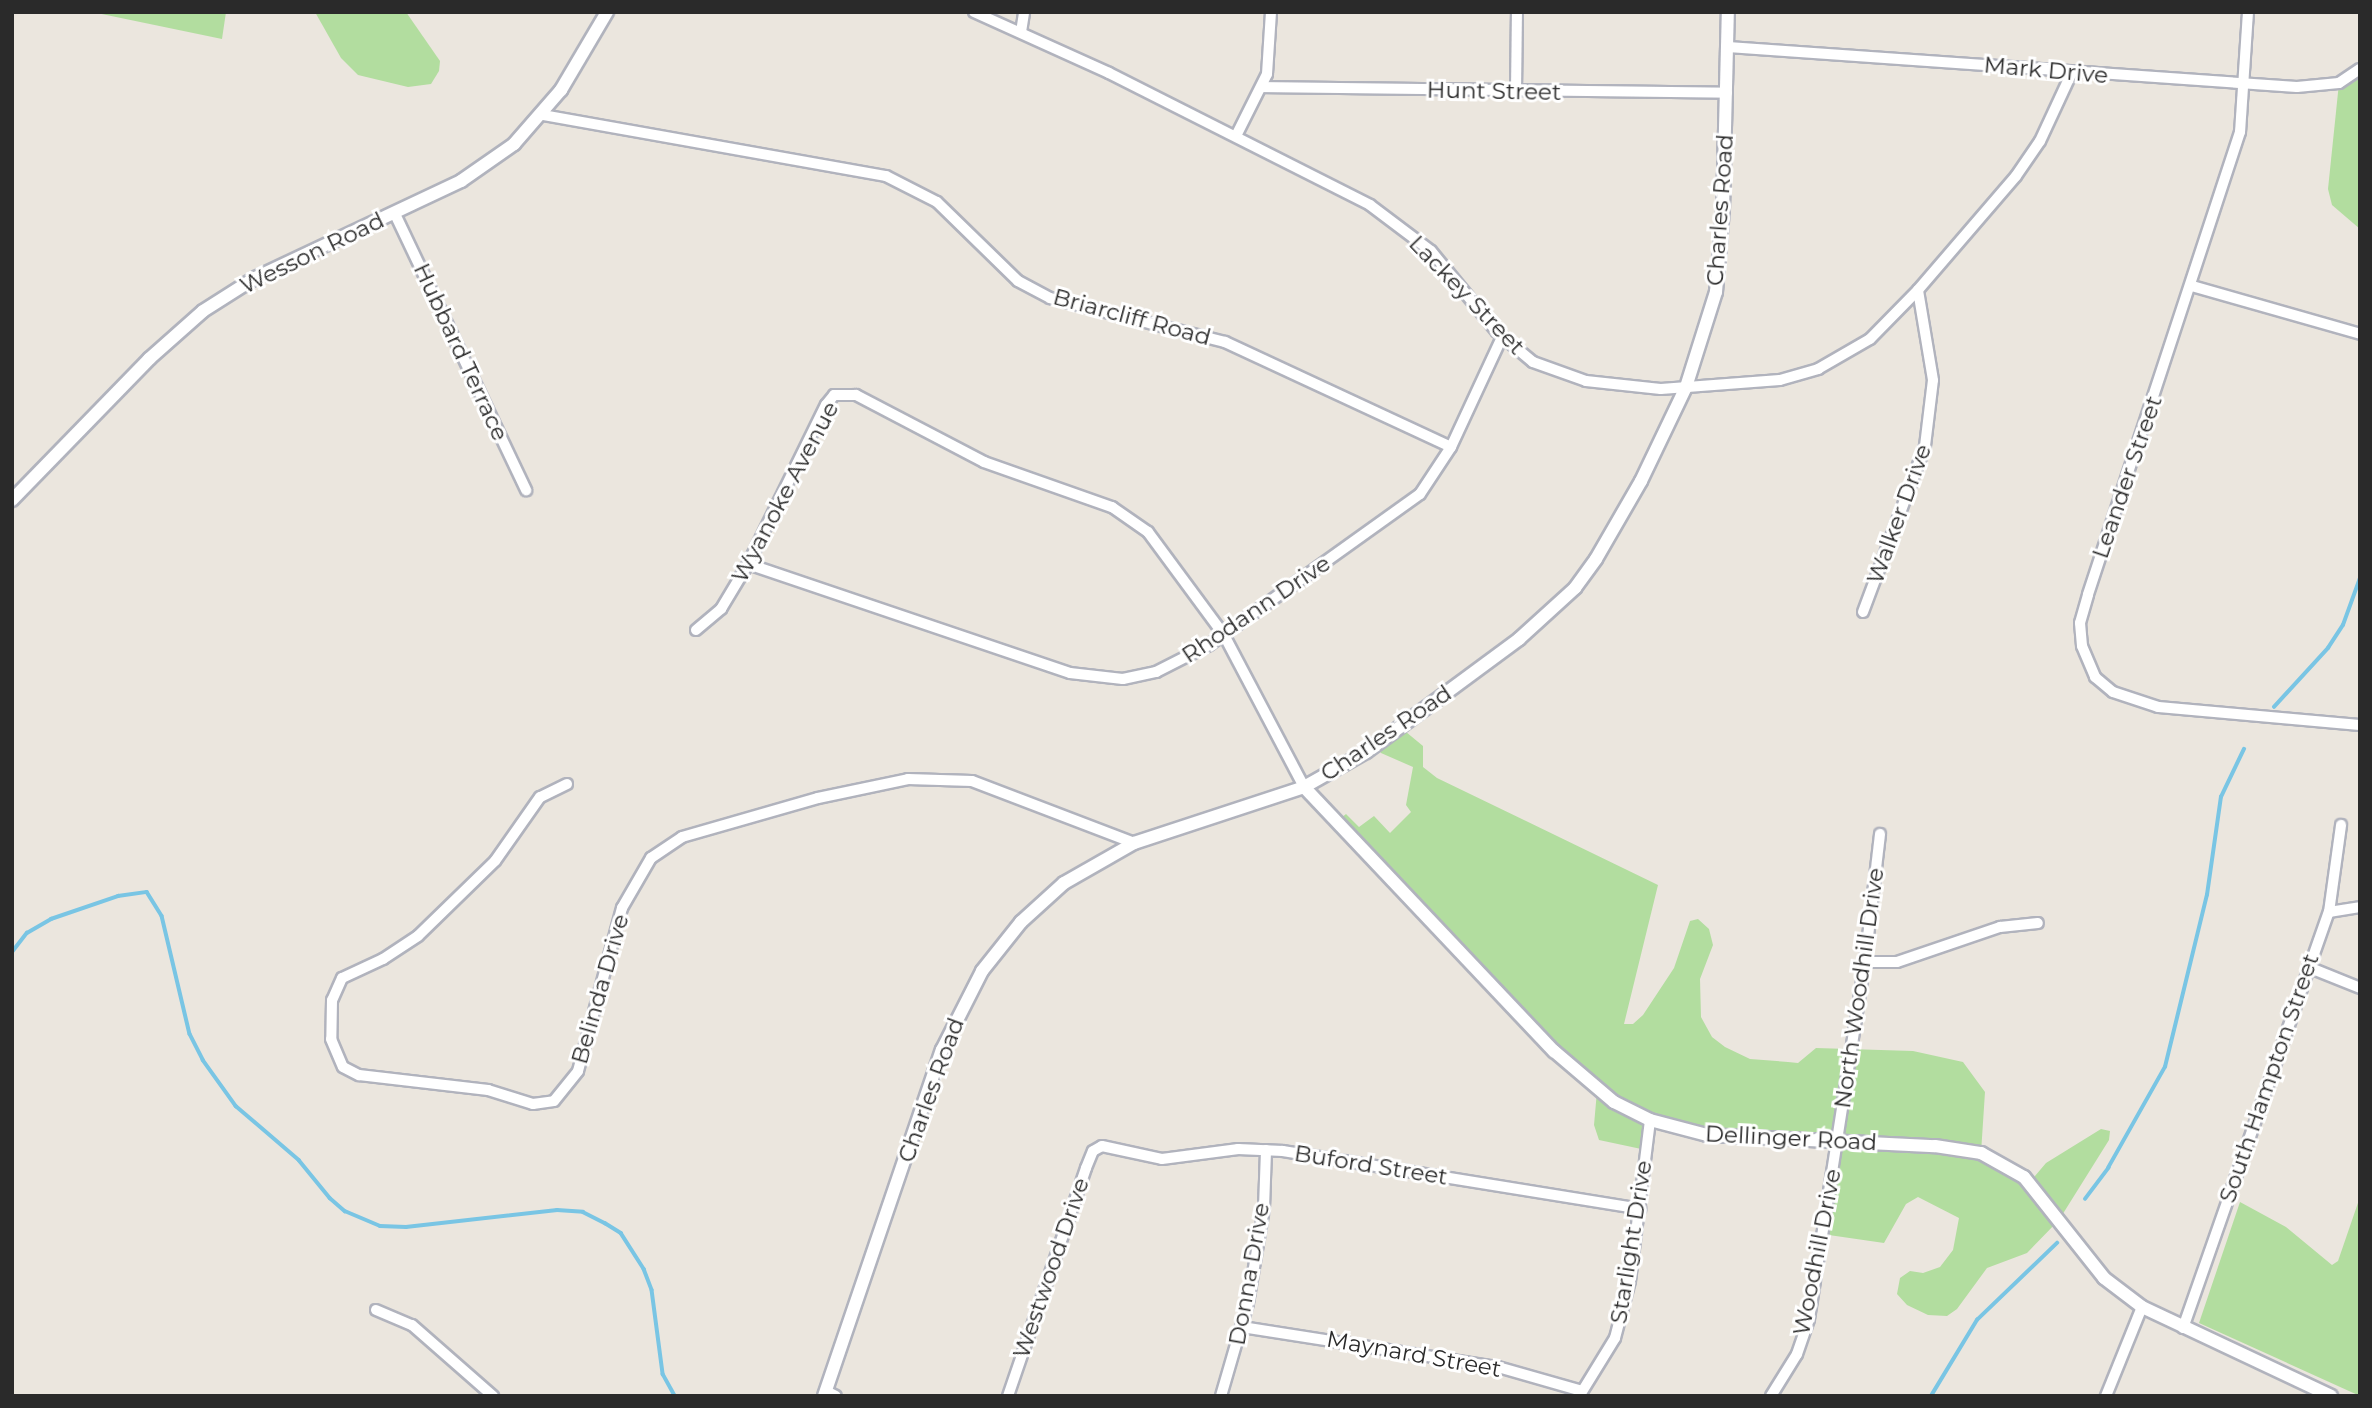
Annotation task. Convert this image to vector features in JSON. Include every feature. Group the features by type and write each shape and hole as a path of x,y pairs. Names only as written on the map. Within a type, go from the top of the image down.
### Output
{"street":[{"name":"Wesson Road","path":"12,499 149,359 203,311 255,278 396,214 490,163 543,115 607,12"},
{"name":"Lackey Street","path":"974,12 1021,32 1337,187 1412,235 1449,271 1502,337 1533,362 1557,374 1620,386 1756,384 1818,369 1870,339 1918,290 2030,157 2072,72"},
{"path":"1021,32 1024,12"},
{"path":"1236,136 1262,88 1270,62 1271,12"},
{"path":"1516,91 1517,12"},
{"name":"Charles Road","path":"829,1394 942,1051 970,990 997,950 1036,907 1090,866 1134,843 1304,787 1366,752 1519,639 1575,588 1619,522 1686,387 1716,292 1727,93 1728,12"},
{"name":"Leander Street","path":"2248,12 2240,132 2080,623 2089,667 2113,692 2158,707 2360,725"},
{"name":"Mark Drive","path":"1728,47 2244,84 2320,87 2339,83 2360,69"},
{"name":"Hunt Street","path":"1262,88 1727,93"},
{"name":"Briarcliff Road","path":"543,115 886,176 937,202 1018,281 1051,298 1225,342 1451,447"},
{"name":"Hubbard Terrace","path":"396,214 526,489"},
{"path":"2192,286 2360,334"},
{"name":"Walker Drive","path":"1863,612 1915,481 1927,436 1933,380 1918,290"},
{"name":"Rhodann Drive","path":"748,564 1091,678 1124,680 1156,672 1224,635 1420,494 1451,447 1502,337"},
{"name":"Wyanoke Avenue","path":"695,630 721,609 748,564 826,405 834,395 844,393 872,401 984,462 1124,513 1148,532 1224,635 1304,787"},
{"name":"Belinda Drive","path":"567,784 540,797 495,861 418,936 383,959 342,978 332,1000 331,1039 343,1067 359,1075 488,1090 533,1104 562,1097 578,1071 622,908 639,873 664,847 682,837 881,782 952,778 1001,789 1134,843"},
{"name":"Dellinger Road","path":"1304,787 1554,1051 1597,1091 1650,1120 1707,1135 1948,1148 2005,1163 2050,1207 2104,1278 2142,1307 2331,1396"},
{"name":"South Hampton Street","path":"2183,1328 2329,912 2341,825"},
{"name":"North Woodhill Drive","path":"1838,1143 1866,962 1880,834"},
{"path":"2329,912 2360,907"},
{"path":"1866,962 1897,962 2000,928 2038,923"},
{"path":"2308,967 2360,988"},
{"name":"Starlight Drive","path":"1581,1394 1615,1338 1630,1281 1650,1120"},
{"name":"Woodhill Drive","path":"1771,1396 1797,1354 1809,1319 1838,1143"},
{"name":"Buford Street","path":"1102,1146 1162,1158 1266,1150 1640,1209"},
{"name":"Westwood Drive","path":"1007,1396 1086,1168 1093,1151 1102,1146"},
{"name":"Donna Drive","path":"1221,1396 1242,1327 1264,1208 1266,1150"},
{"path":"2106,1396 2142,1307"},
{"path":"376,1310 412,1325 493,1396"},
{"name":"Maynard Street","path":"1242,1327 1498,1367 1581,1394"}],"green space":[{"path":"92,12 226,12 222,39"},
{"path":"315,12 406,12 440,61 439,71 431,84 408,87 358,75 341,58"},
{"path":"2360,69 2360,229 2332,205 2328,189 2339,83"},
{"path":"1400,727 1423,746 1423,767 1437,778 1658,885 1624,1024 1633,1024 1643,1015 1674,968 1690,921 1698,919 1709,929 1713,945 1700,979 1701,1017 1712,1037 1725,1047 1750,1059 1798,1063 1816,1048 1913,1051 1963,1062 1985,1092 1981,1153 2029,1183 2046,1163 2101,1129 2110,1131 2109,1140 2059,1220 2027,1253 1987,1268 1957,1309 1947,1316 1928,1315 1907,1305 1897,1294 1900,1278 1910,1271 1923,1273 1940,1267 1953,1250 1959,1218 1918,1197 1906,1204 1884,1243 1822,1234 1838,1143 1751,1140 1650,1120 1646,1150 1599,1140 1594,1125 1597,1091 1335,823 1346,814 1359,827 1374,816 1390,833 1411,812 1406,805 1413,767 1381,753 1375,745"},
{"path":"2360,1197 2360,1396 2199,1323 2240,1202 2286,1227 2332,1265 2338,1261"}],"waterway":[{"path":"2274,707 2328,648 2343,625 2360,578"},
{"path":"2085,1199 2108,1168 2165,1067 2207,895 2221,797 2244,749"},
{"path":"12,952 27,933 51,919 118,896 147,892 162,916 190,1034 203,1060 236,1106 299,1160 330,1198 345,1211 380,1226 406,1227 557,1210 583,1212 605,1223 621,1233 644,1269 652,1290 663,1374 675,1396"},
{"path":"1931,1396 1977,1320 2057,1243"}]}
